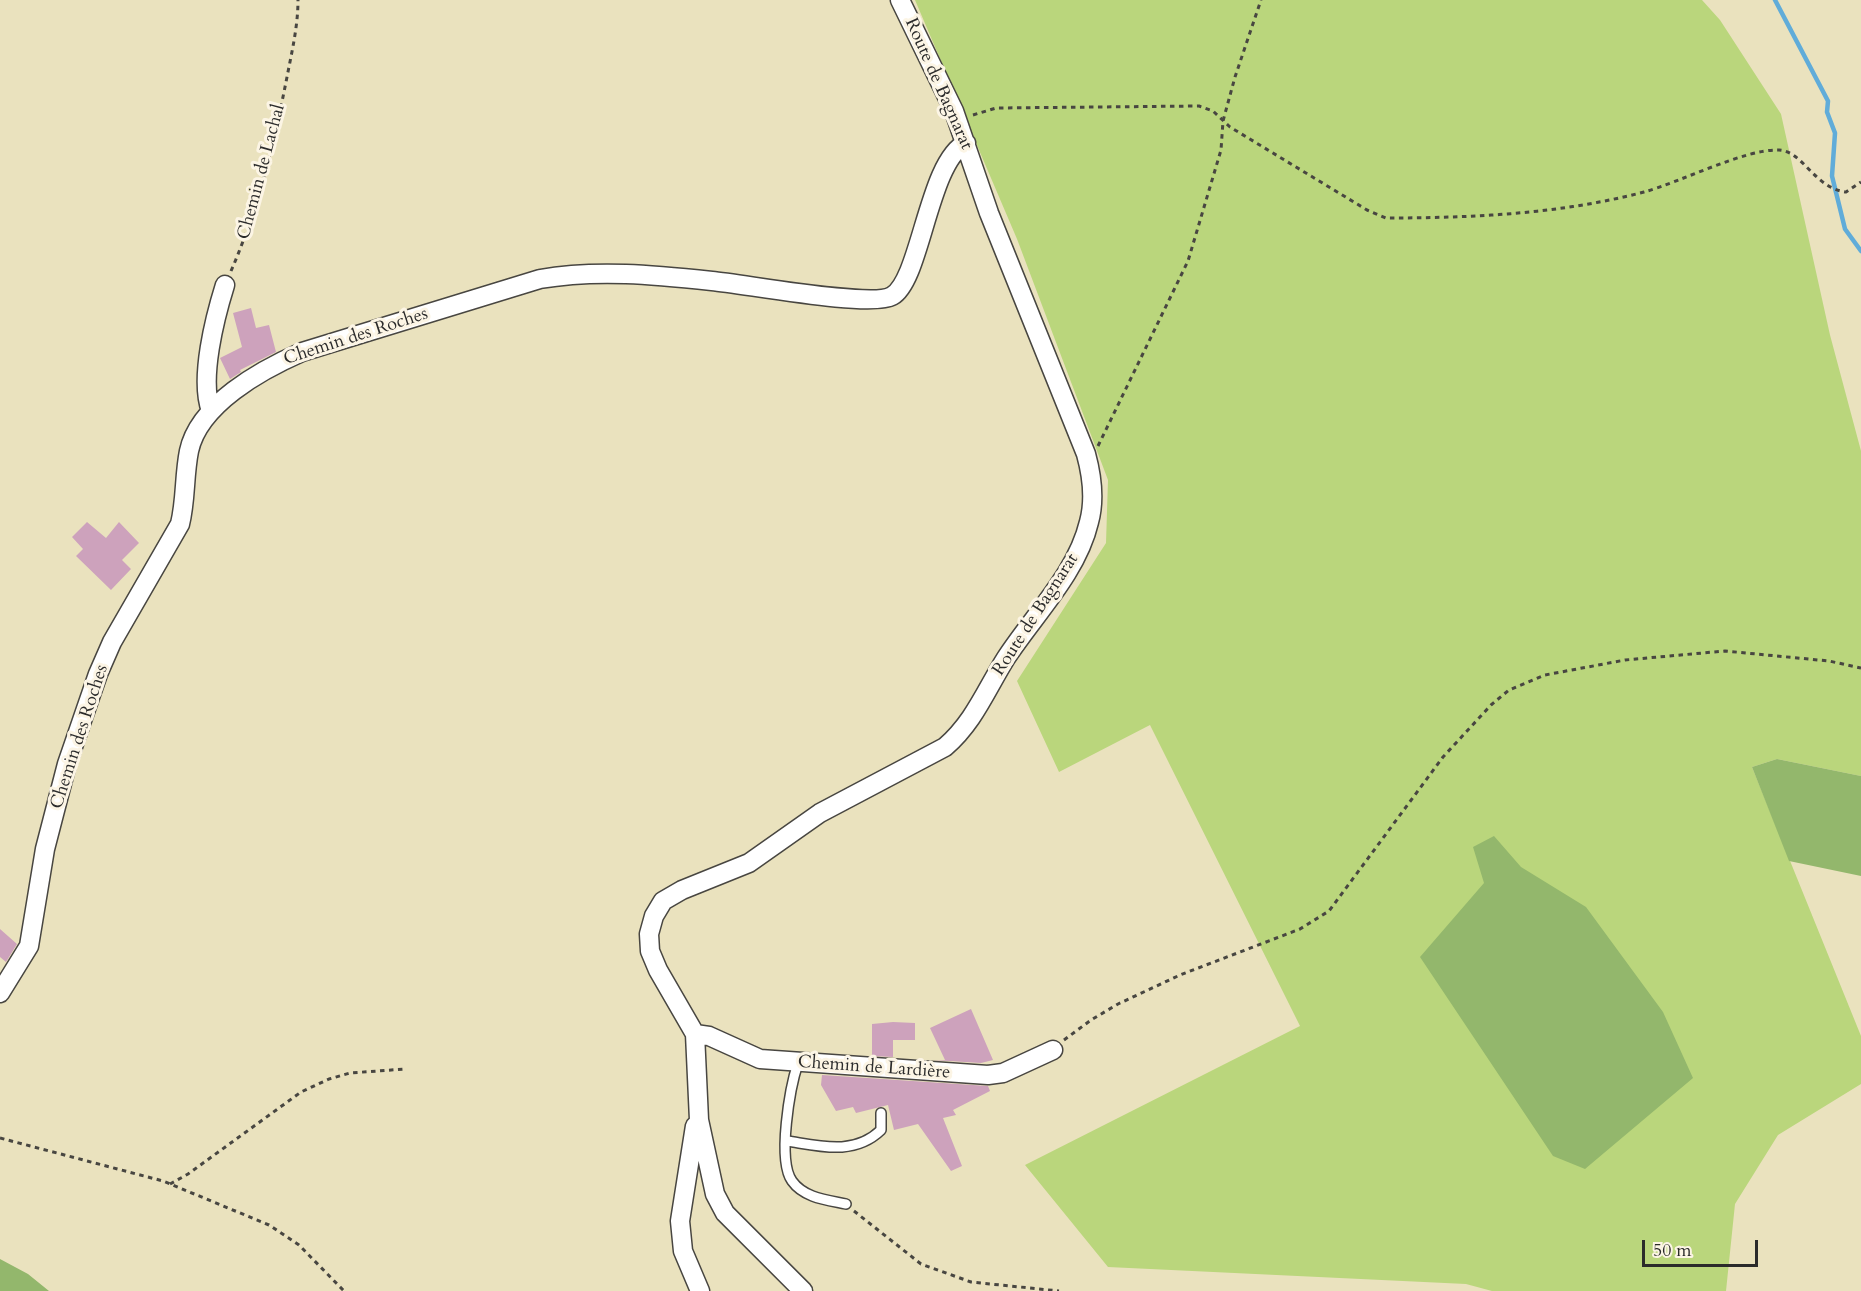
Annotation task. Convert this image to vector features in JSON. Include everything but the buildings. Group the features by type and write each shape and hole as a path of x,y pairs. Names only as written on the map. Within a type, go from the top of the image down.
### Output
{"street":[{"name":"Route de Bagnarat","path":"695,1034 658,970 650,951 649,934 654,916 663,901 682,890 750,863 820,813 945,747 962,732 976,713 1006,658 1066,572 1084,538 1092,504 1091,472 1086,454 989,213 966,143 900,0"},
{"name":"Chemin des Roches","path":"0,993 29,946 48,839 67,764 98,675 112,642 180,525 189,453 196,428 211,411 267,367 302,352 540,279 568,274 618,273 699,280 858,300 890,297 905,282 924,222 947,165 956,149 966,143"},
{"path":"211,411 208,396 210,344 225,285"},
{"path":"695,1034 699,1120 715,1194 725,1213 802,1291"},
{"name":"Chemin de Lardière","path":"695,1034 709,1036 760,1059 988,1075 1003,1073 1053,1050"},
{"path":"699,1120 696,1124 680,1221 683,1251 700,1291"}],"lane":[{"path":"798,1063 790,1087 785,1165 792,1181 808,1195 846,1204"},
{"path":"787,1142 832,1147 857,1146 881,1130 881,1113"}],"path":[{"name":"Chemin de Lachal","path":"225,285 250,227 280,113 298,19 298,0"},
{"path":"1086,454 1101,444 1188,261 1221,150 1223,122 1261,0"},
{"path":"958,124 985,110 996,108 1200,106 1212,111 1223,122 1367,210 1386,218 1523,214 1644,192 1735,160 1780,150 1791,152 1812,174 1832,189 1846,192 1861,182"},
{"path":"1053,1050 1091,1020 1119,1004 1180,975 1300,929 1329,911 1443,757 1491,705 1509,690 1545,675 1625,660 1725,651 1829,661 1861,669"},
{"path":"170,1184 188,1174 310,1088 350,1073 405,1069"},
{"path":"0,1138 170,1184 269,1226 299,1245 344,1291"},
{"path":"846,1204 921,1264 971,1282 1059,1291"}],"green space":[{"path":"915,0 1702,0 1720,20 1781,114 1830,335 1861,451 1861,776 1777,759 1752,767 1861,1036 1861,1084 1778,1135 1735,1204 1726,1291 1492,1291 1466,1284 1108,1267 1025,1165 1300,1026 1150,725 1059,772 1017,681 1106,543 1108,480 1017,239"},
{"path":"1777,759 1861,776 1861,876 1789,861 1752,767"},
{"path":"1494,836 1521,867 1586,907 1663,1012 1693,1078 1585,1169 1553,1156 1420,957 1484,883 1473,847"},
{"path":"0,1259 28,1274 49,1291 0,1291"}],"waterway":[{"path":"1775,0 1828,101 1827,112 1835,133 1832,176 1845,229 1861,251"}]}
